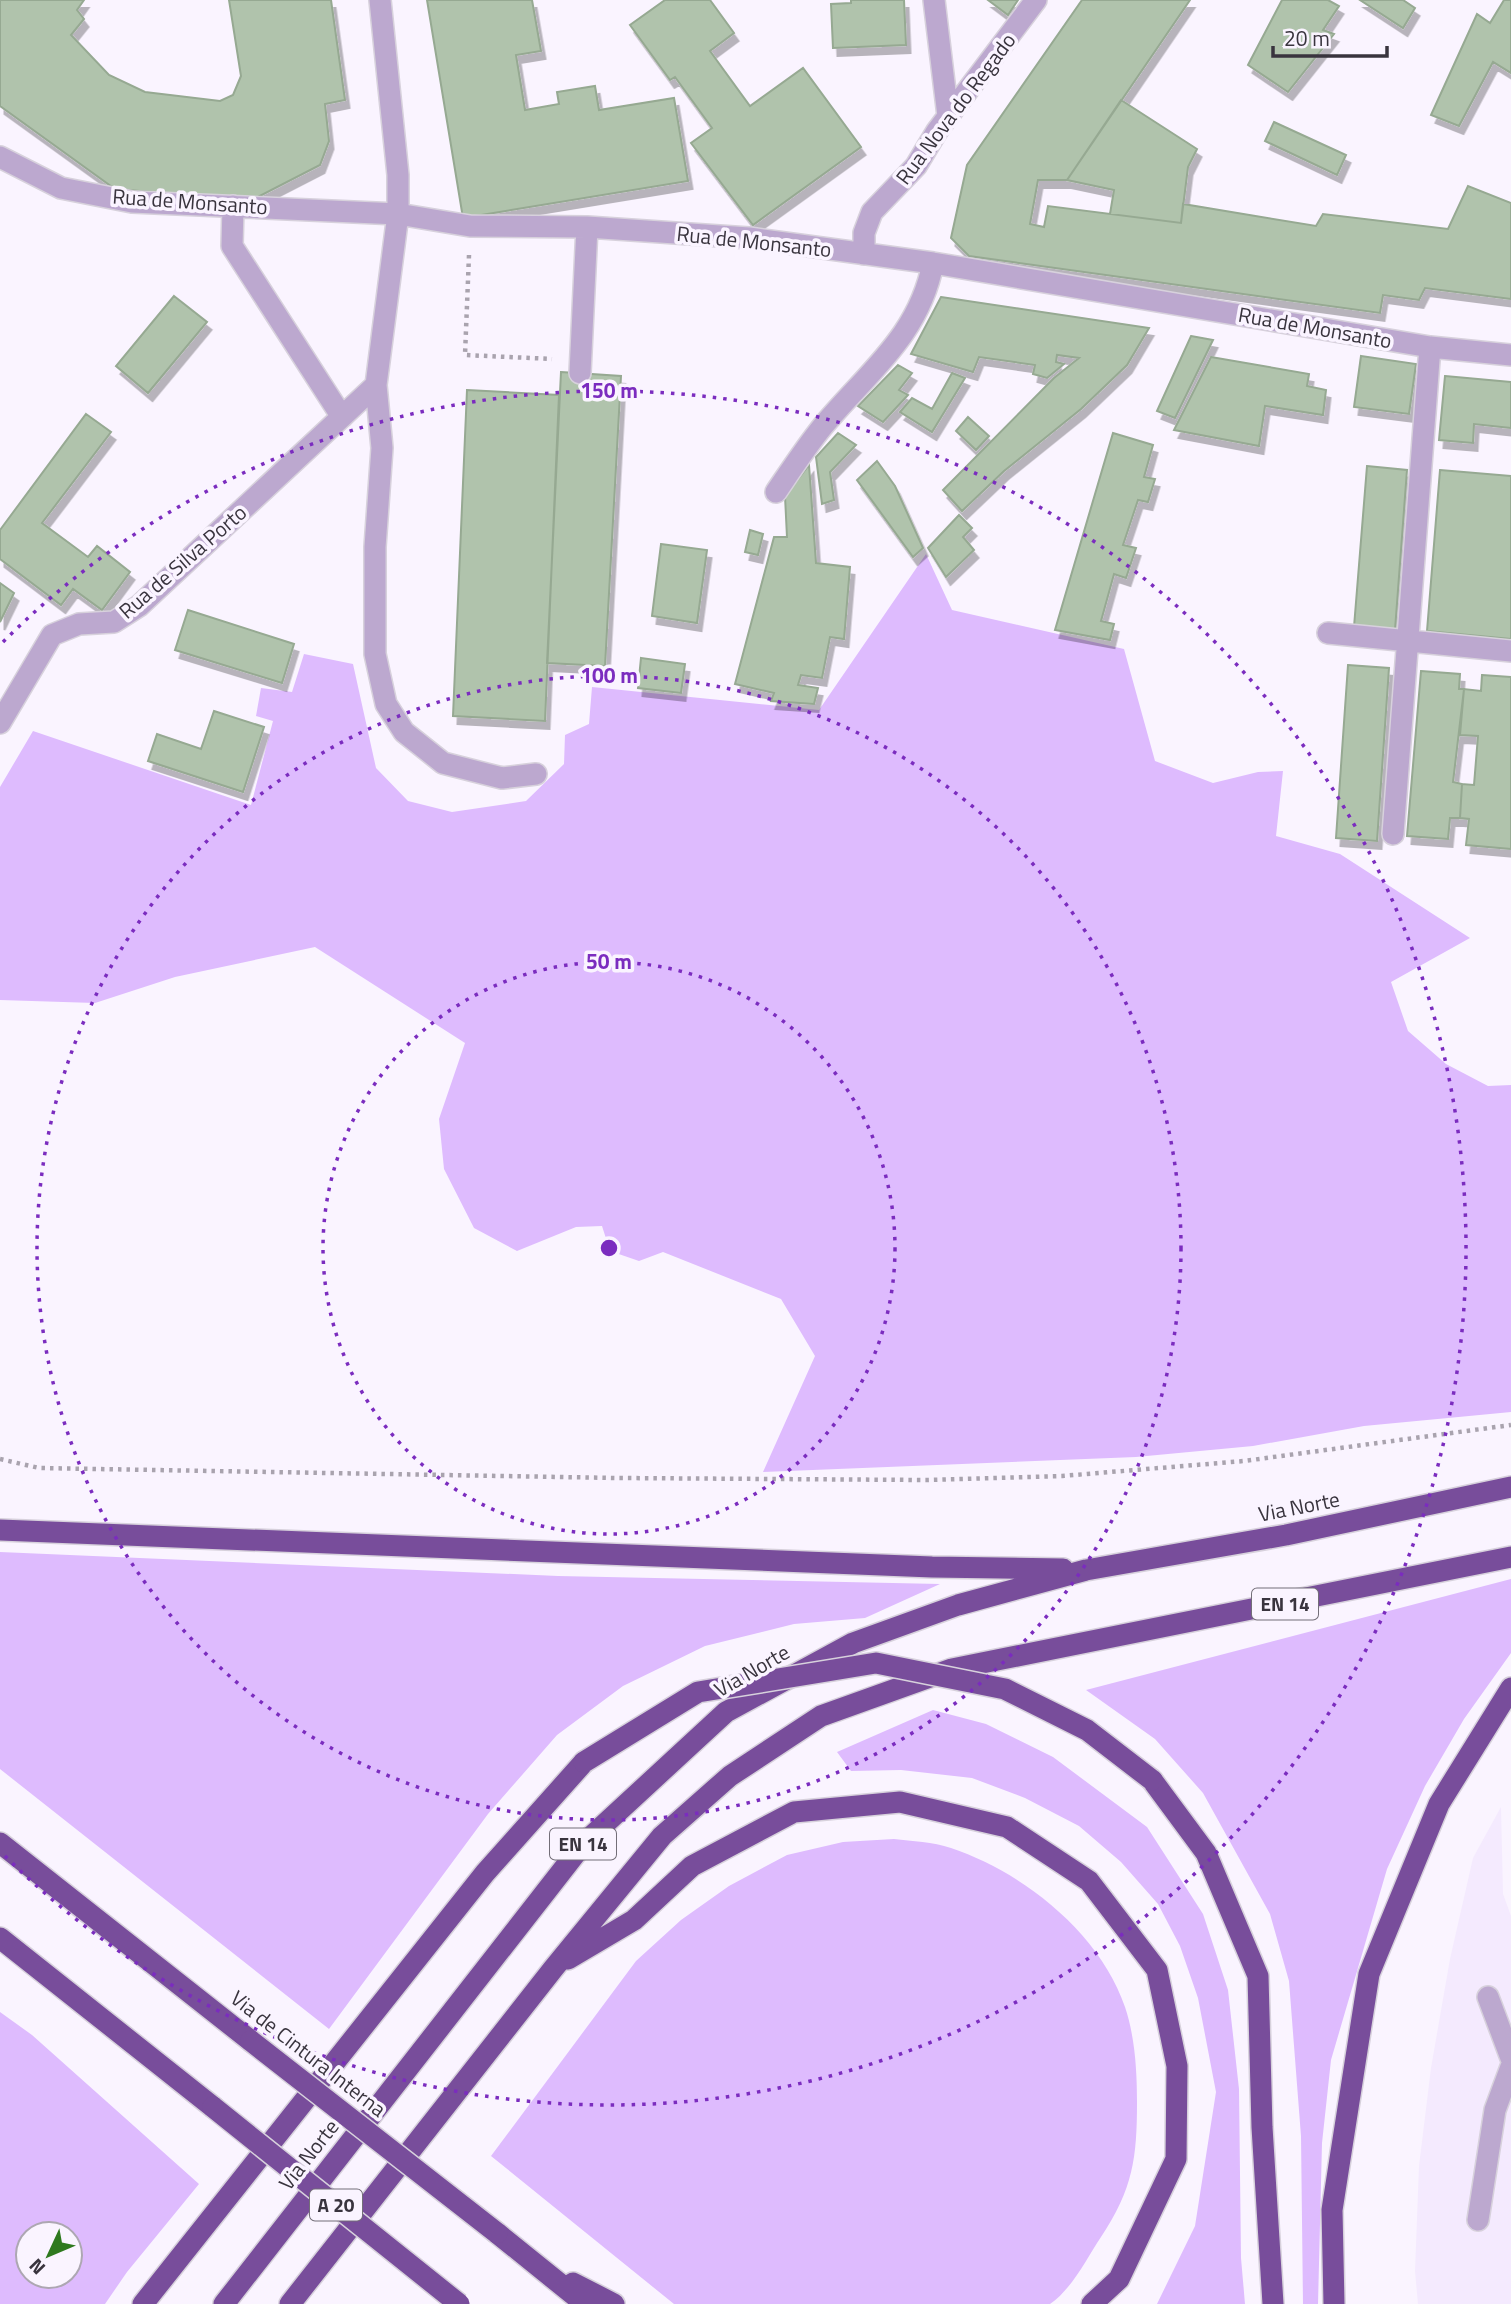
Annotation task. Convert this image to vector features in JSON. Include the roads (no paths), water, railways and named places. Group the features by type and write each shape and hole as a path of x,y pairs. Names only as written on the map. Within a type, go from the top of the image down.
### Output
{"highway":[{"name":"Via Norte","path":"224,2304 583,1844 726,1712 853,1643 958,1605 1086,1570 1286,1535 1511,1487"},
{"path":"0,1530 932,1567 1086,1570"},
{"name":"EN 14","path":"290,2304 553,1969 662,1836 730,1776 821,1716 952,1669 1511,1558"},
{"path":"143,2304 485,1873 584,1762 698,1692 876,1662 1005,1689 1087,1730 1152,1780 1206,1853 1258,1976 1262,2127 1273,2304"},
{"path":"1334,2304 1332,2210 1369,1974 1439,1804 1511,1688"},
{"path":"553,1969 634,1920 692,1866 794,1812 900,1802 1007,1827 1089,1881 1157,1970 1177,2066 1176,2159 1119,2279 1092,2304"},
{"name":"Via de Cintura Interna","path":"0,1843 585,2304"},
{"name":"A 20","path":"0,1938 459,2304"},
{"path":"536,2265 614,2304"}],"street":[{"path":"380,0 398,175 398,214 376,385 382,449 375,547 375,654 386,704 404,732 443,762 502,778 537,774"},
{"path":"934,0 948,116"},
{"name":"Rua Nova do Regado","path":"864,254 864,233 872,212 916,166 948,116 1036,0"},
{"name":"Rua de Monsanto","path":"0,157 61,188 132,202 398,214 470,226 587,227 748,238 933,263 1430,347 1511,355"},
{"path":"233,206 232,246 342,417"},
{"path":"581,367 587,227"},
{"path":"776,492 823,426 894,349 928,293 933,263"},
{"path":"1393,834 1430,347"},
{"name":"Rua de Silva Porto","path":"0,723 52,635 79,624 114,622 139,606 376,385"},
{"path":"1328,633 1511,651"},
{"path":"1488,1997 1511,2057"},
{"path":"1478,2220 1495,2110 1511,2067"}]}
